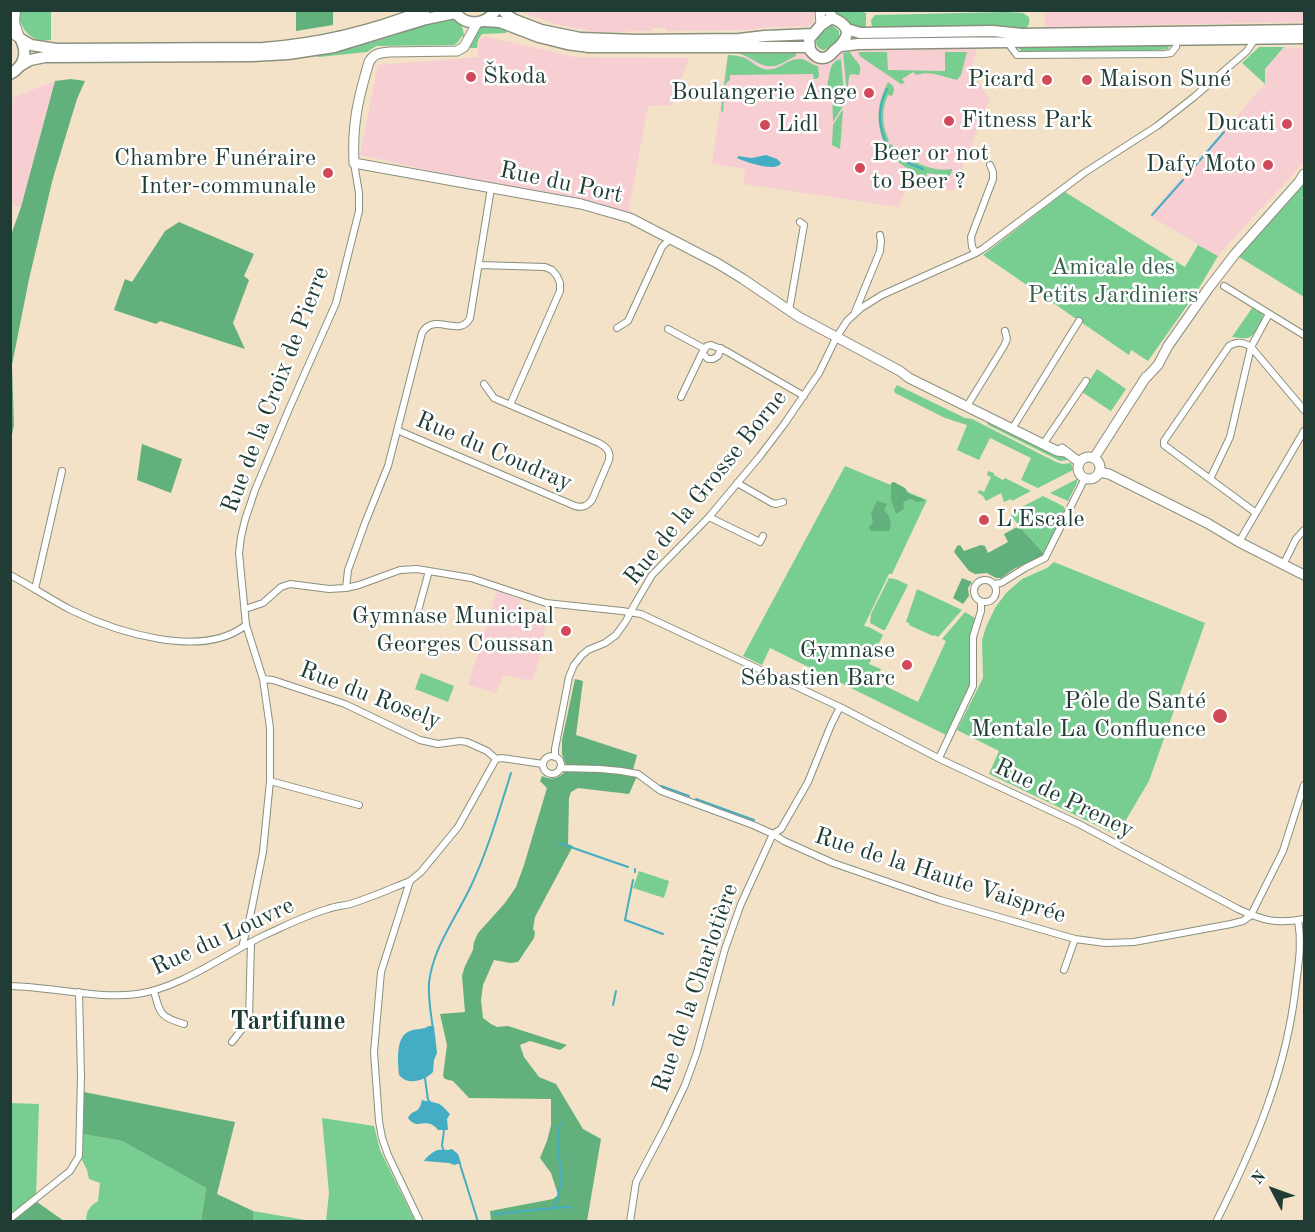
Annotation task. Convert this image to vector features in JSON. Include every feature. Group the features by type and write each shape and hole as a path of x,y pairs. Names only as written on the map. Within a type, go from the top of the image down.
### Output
{"highway":[{"path":"14,10 16,35"}],"main road":[{"path":"16,35 31,45 56,49 272,47 320,42 345,36 425,10"},
{"path":"481,22 490,18 496,10"},
{"path":"504,10 515,20 541,30 580,38 739,39 817,30"},
{"path":"10,74 30,60 45,57 288,54 334,47 454,12 465,21 500,22 558,42 602,48 809,47"},
{"path":"831,14 842,23 847,36 841,46 831,55 823,58 815,55 809,47 809,39 831,14"},
{"path":"846,29 860,33 993,31 1022,34 1305,30"},
{"path":"16,35 25,50 20,66"},
{"path":"841,46 1305,38"}],"street":[{"path":"817,30 820,10"},
{"path":"465,21 467,39"},
{"path":"467,39 481,22"},
{"name":"Rue de la Croix de Pierre","path":"242,947 263,852 270,781 270,728 263,679 246,625 239,554 245,520 289,409 336,303 360,211 353,144 357,105 369,62 378,53 458,51 464,47 467,39"},
{"name":"Rue de la Grosse Borne","path":"555,757 568,681 574,665 588,650 616,635 652,575 709,517 785,423 819,373 842,328 855,313 882,295 976,253 1084,173 1157,126 1247,51 1255,39"},
{"name":"Rue du Port","path":"354,163 581,204 638,221 717,263 789,311 836,338 968,404"},
{"path":"976,253 972,247 971,237 993,179 990,165"},
{"path":"1094,458 1143,381 1160,362 1168,346 1208,289 1229,251 1245,234 1267,217 1303,178"},
{"path":"345,588 348,570 388,466 422,333 429,325 458,326 468,322 491,188"},
{"path":"789,311 804,225 800,222"},
{"path":"855,313 880,251 880,235"},
{"path":"617,328 628,321 662,247 670,239"},
{"name":"Rue du Coudray","path":"479,266 545,267 555,273 560,283 560,291 510,405"},
{"path":"1224,286 1305,335"},
{"path":"1210,479 1230,437 1251,347 1269,314"},
{"path":"1014,424 1079,321"},
{"path":"668,329 703,351 708,359 713,360 718,356 721,348"},
{"path":"968,404 1004,346 1007,339 1005,331"},
{"path":"1256,513 1164,445 1164,441 1229,346 1236,342 1251,347 1305,410"},
{"path":"681,397 703,351 711,345 721,348 804,396"},
{"path":"1046,440 1086,381"},
{"name":"Rue du Coudray","path":"397,430 575,506 586,506 592,500 609,460 606,447 494,398 484,384"},
{"path":"968,404 1059,446 1079,462"},
{"path":"968,404 1058,451 1065,452"},
{"path":"1239,542 1305,431"},
{"path":"1085,478 1079,472 1078,465 1086,457 1094,458 1099,465 1099,472"},
{"path":"35,589 62,471"},
{"path":"1085,478 1093,477 1099,472"},
{"path":"1099,472 1109,474 1184,511 1282,565 1305,575"},
{"path":"994,584 996,591 994,598 988,602 981,602 974,595 976,584 980,581 1001,583 1045,558 1085,478"},
{"path":"737,483 772,503 783,502"},
{"path":"709,517 760,542 763,536"},
{"path":"1282,565 1296,539 1305,530"},
{"name":"Rue de Preney","path":"245,609 263,603 281,587 290,584 329,589 345,588 400,570 417,570 471,578 546,603 631,612 649,618 840,707 939,758 1079,824 1258,919 1280,922 1301,920"},
{"path":"416,618 429,571"},
{"path":"10,575 72,610 111,626 148,637 193,642 229,636 246,625"},
{"path":"939,758 973,686 973,637 981,602"},
{"name":"Rue du Rosely","path":"263,679 273,680 345,704 420,740 438,744 467,742 480,747 496,759"},
{"name":"Rue de la Charlotière","path":"630,1221 636,1182 685,1085 697,1052 725,949 741,904 773,834 781,829 808,782 840,707"},
{"path":"555,757 560,763 560,768 551,774 546,772 543,764 548,758 555,757"},
{"path":"420,1221 388,1155 378,1121 374,1052 381,972 410,882 458,827 496,759 543,764"},
{"name":"Rue de la Haute Vaisprée","path":"560,768 600,769 638,774 661,791 773,834 784,842 811,854 873,878 1074,939 1106,943 1134,942 1231,924 1243,921 1251,915"},
{"path":"270,781 359,805"},
{"path":"1251,915 1283,851 1305,785"},
{"name":"Rue du Louvre","path":"10,986 118,995 154,991 208,966 250,942 328,909 351,904 410,882"},
{"path":"1216,1221 1245,1162 1273,1091 1287,1046 1301,944 1301,920"},
{"path":"1064,970 1074,939"},
{"path":"232,1042 249,1020 250,942"},
{"path":"154,991 161,1013 168,1020 184,1024"},
{"path":"10,1219 70,1171 78,1156 81,1077 79,992"}],"shaded area":[{"path":"814,10 814,21 810,26 667,31 666,28 652,28 652,31 596,32 555,24 519,11"},
{"path":"1304,10 1304,22 1045,27 1044,11"},
{"path":"484,36 574,57 689,58 672,105 648,106 628,214 360,155 378,65 478,57 479,40"},
{"path":"1284,47 1304,48 1304,161 1218,256 1150,216 1265,84 1265,69"},
{"path":"977,49 971,72 990,98 953,191 908,184 899,207 743,184 746,169 712,164 727,56"},
{"path":"55,81 21,207 11,205 11,98"},
{"path":"497,591 521,600 519,605 546,617 542,651 532,681 503,675 496,693 468,685"}],"green space":[{"path":"854,10 866,13 866,27 862,30 855,29 831,11"},
{"path":"19,11 51,11 51,40 38,40 32,37 21,23"},
{"path":"296,11 333,11 333,25 296,31"},
{"path":"1023,13 1029,17 1027,27 1024,30 876,30 872,27 871,20 875,15"},
{"path":"451,18 459,23 464,34 464,37 462,36 454,45 376,46 367,52 319,57 311,55 370,43 435,21"},
{"path":"494,24 507,29 506,33 482,34 477,48 469,48 474,33 479,27"},
{"path":"830,26 839,31 839,37 829,47 822,50 816,42"},
{"path":"1170,44 1168,49 1147,51 1021,51 1017,45"},
{"path":"1259,47 1284,47 1265,69 1265,84 1242,63"},
{"path":"796,49 796,56 774,66 761,64 741,54 724,51"},
{"path":"850,52 859,65 860,71 859,75 851,74 849,77 847,93 843,53"},
{"path":"858,52 887,52 888,70 945,71 945,52 967,52 961,75 957,80 932,74 916,75 913,72 902,79 905,83 901,84 864,59"},
{"path":"728,55 742,57 764,69 774,69 795,59 802,59 818,66 819,76 814,79 813,74 730,75 730,80 725,86 723,113 721,110"},
{"path":"841,59 843,106 833,122 832,88 827,87 832,66"},
{"path":"71,79 85,81 77,99 53,178 29,279 12,365 14,425 11,440 11,235 21,207 55,81"},
{"path":"888,82 894,90 892,96 888,95 883,112 889,141 885,144 880,128 879,113 881,97"},
{"path":"843,109 840,149 832,145 833,125"},
{"path":"891,144 903,155 919,164 936,169 952,169 947,181 948,176 927,173 926,178 895,162 894,156 878,153 879,150"},
{"path":"1304,182 1302,198 1304,200 1304,297 1236,255"},
{"name":"Amicale des Petits Jardiniers","path":"1065,192 1185,267 1198,245 1218,256 1196,293 1148,361 1131,350 1129,355 983,255"},
{"path":"179,222 254,254 244,276 249,280 233,323 245,349 160,321 156,324 114,310 125,279 132,282 165,231"},
{"path":"1252,308 1263,314 1256,332 1247,338 1232,337"},
{"path":"1097,369 1126,389 1111,411 1082,392"},
{"path":"897,385 965,418 972,419 1056,462 1071,463 1073,470 1038,488 1021,480 1031,458 990,438 979,460 957,450 967,425 945,418 895,393"},
{"path":"986,420 1068,457 1069,460 1060,461 988,425"},
{"path":"142,444 182,459 171,493 137,480"},
{"path":"845,466 927,500 864,626 883,635 869,664 881,669 875,681 918,702 946,641 942,639 965,612 975,618 970,643 970,686 946,735 770,648 762,665 743,656"},
{"path":"988,471 1003,480 1005,478 1031,491 1012,501 1011,499 1004,502 1001,493 986,501 978,493 979,490 984,492 991,477 987,475"},
{"path":"1077,479 1068,501 1050,493"},
{"path":"894,482 905,488 909,494 924,501 908,500 903,503 904,509 896,514 891,499 891,483"},
{"path":"1043,496 1065,509 1045,555 1011,515"},
{"path":"877,501 887,504 884,510 889,516 891,525 889,531 871,531 869,527 873,522 871,514"},
{"path":"1019,526 1045,555 1014,569 1001,578 987,573 975,574 969,571 954,552 960,545 964,551 981,545 985,546 988,553 1008,542 1004,534"},
{"path":"1054,562 1205,623 1149,781 1117,835 989,774 999,751 957,730 983,678 982,640 995,608 1006,593 1022,579 1047,568"},
{"path":"889,578 908,585 883,630 870,623 871,614"},
{"path":"962,578 972,582 968,588 969,596 963,604 953,598"},
{"path":"917,589 962,610 938,637 906,622"},
{"path":"421,673 454,686 448,702 415,689"},
{"path":"575,679 583,681 576,735 637,755 633,770 638,774 629,794 578,788 571,792 568,844 573,846 535,917 534,938 518,962 494,960 483,985 481,1000 483,1018 491,1024 497,1027 508,1026 567,1045 560,1050 530,1041 520,1045 524,1057 539,1077 556,1084 583,1129 601,1139 587,1221 491,1221 490,1211 553,1199 558,1195 551,1173 540,1158 551,1125 551,1099 469,1098 453,1081 443,1076 447,1045 440,1014 465,1012 462,976 465,966 478,933 516,887 547,788 540,781 542,776 556,778 567,768 562,754 562,740"},
{"path":"639,871 669,881 664,898 633,888"},
{"path":"84,1092 235,1122 217,1194 253,1211 253,1221 201,1221 206,1188 122,1141 83,1134"},
{"path":"11,1103 39,1104 36,1197 11,1215"},
{"path":"322,1118 374,1126 380,1150 415,1221 326,1221 329,1193"},
{"path":"83,1134 122,1141 206,1188 201,1221 86,1221 89,1209 98,1201 100,1183 89,1179 82,1160"},
{"path":"37,1202 64,1221 11,1222"},
{"path":"253,1211 311,1221 253,1222"}],"water":[{"path":"766,155 781,163 778,166 769,167 737,158 738,156 752,158"},
{"path":"434,1026 437,1053 433,1072 421,1080 407,1080 399,1075 398,1050 402,1038 410,1031"},
{"path":"422,1100 444,1107 450,1114 447,1119 448,1130 438,1130 430,1124 415,1124 408,1118 419,1108"},
{"path":"452,1149 458,1154 461,1163 454,1165 424,1161 436,1151"}],"waterway":[{"path":"885,141 880,115 887,89"},
{"path":"1194,167 1224,132"},
{"path":"889,147 904,161 923,169"},
{"path":"1152,215 1183,180"},
{"path":"591,765 598,766"},
{"path":"619,768 631,770"},
{"path":"433,1029 429,989 431,970 446,933 477,872 511,773"},
{"path":"661,786 689,796"},
{"path":"696,799 754,820"},
{"path":"559,843 628,867"},
{"path":"633,880 625,920 663,934"},
{"path":"613,1005 616,991"},
{"path":"425,1078 428,1100 431,1103"},
{"path":"553,1208 560,1184 558,1142 560,1123"},
{"path":"444,1130 442,1146 444,1151"},
{"path":"459,1161 478,1222"},
{"path":"495,1214 570,1207"}],"place":[{"name":"Škoda","path":"471,77"},
{"name":"Picard","path":"1047,80"},
{"name":"Maison Suné","path":"1087,80"},
{"name":"Boulangerie Ange","path":"869,93"},
{"name":"Fitness Park","path":"949,121"},
{"name":"Ducati","path":"1287,124"},
{"name":"Lidl","path":"765,125"},
{"name":"Dafy Moto","path":"1268,165"},
{"name":"Beer or not to Beer ?","path":"860,168"},
{"name":"Chambre Funéraire Inter-communale","path":"328,173"},
{"name":"L'Escale","path":"984,520"},
{"name":"Gymnase Municipal Georges Coussan","path":"566,631"},
{"name":"Gymnase Sébastien Barc","path":"907,665"},
{"name":"Pôle de Santé Mentale La Confluence","path":"1220,716"}],"district":[{"name":"Tartifume","path":"288,1022"}]}
